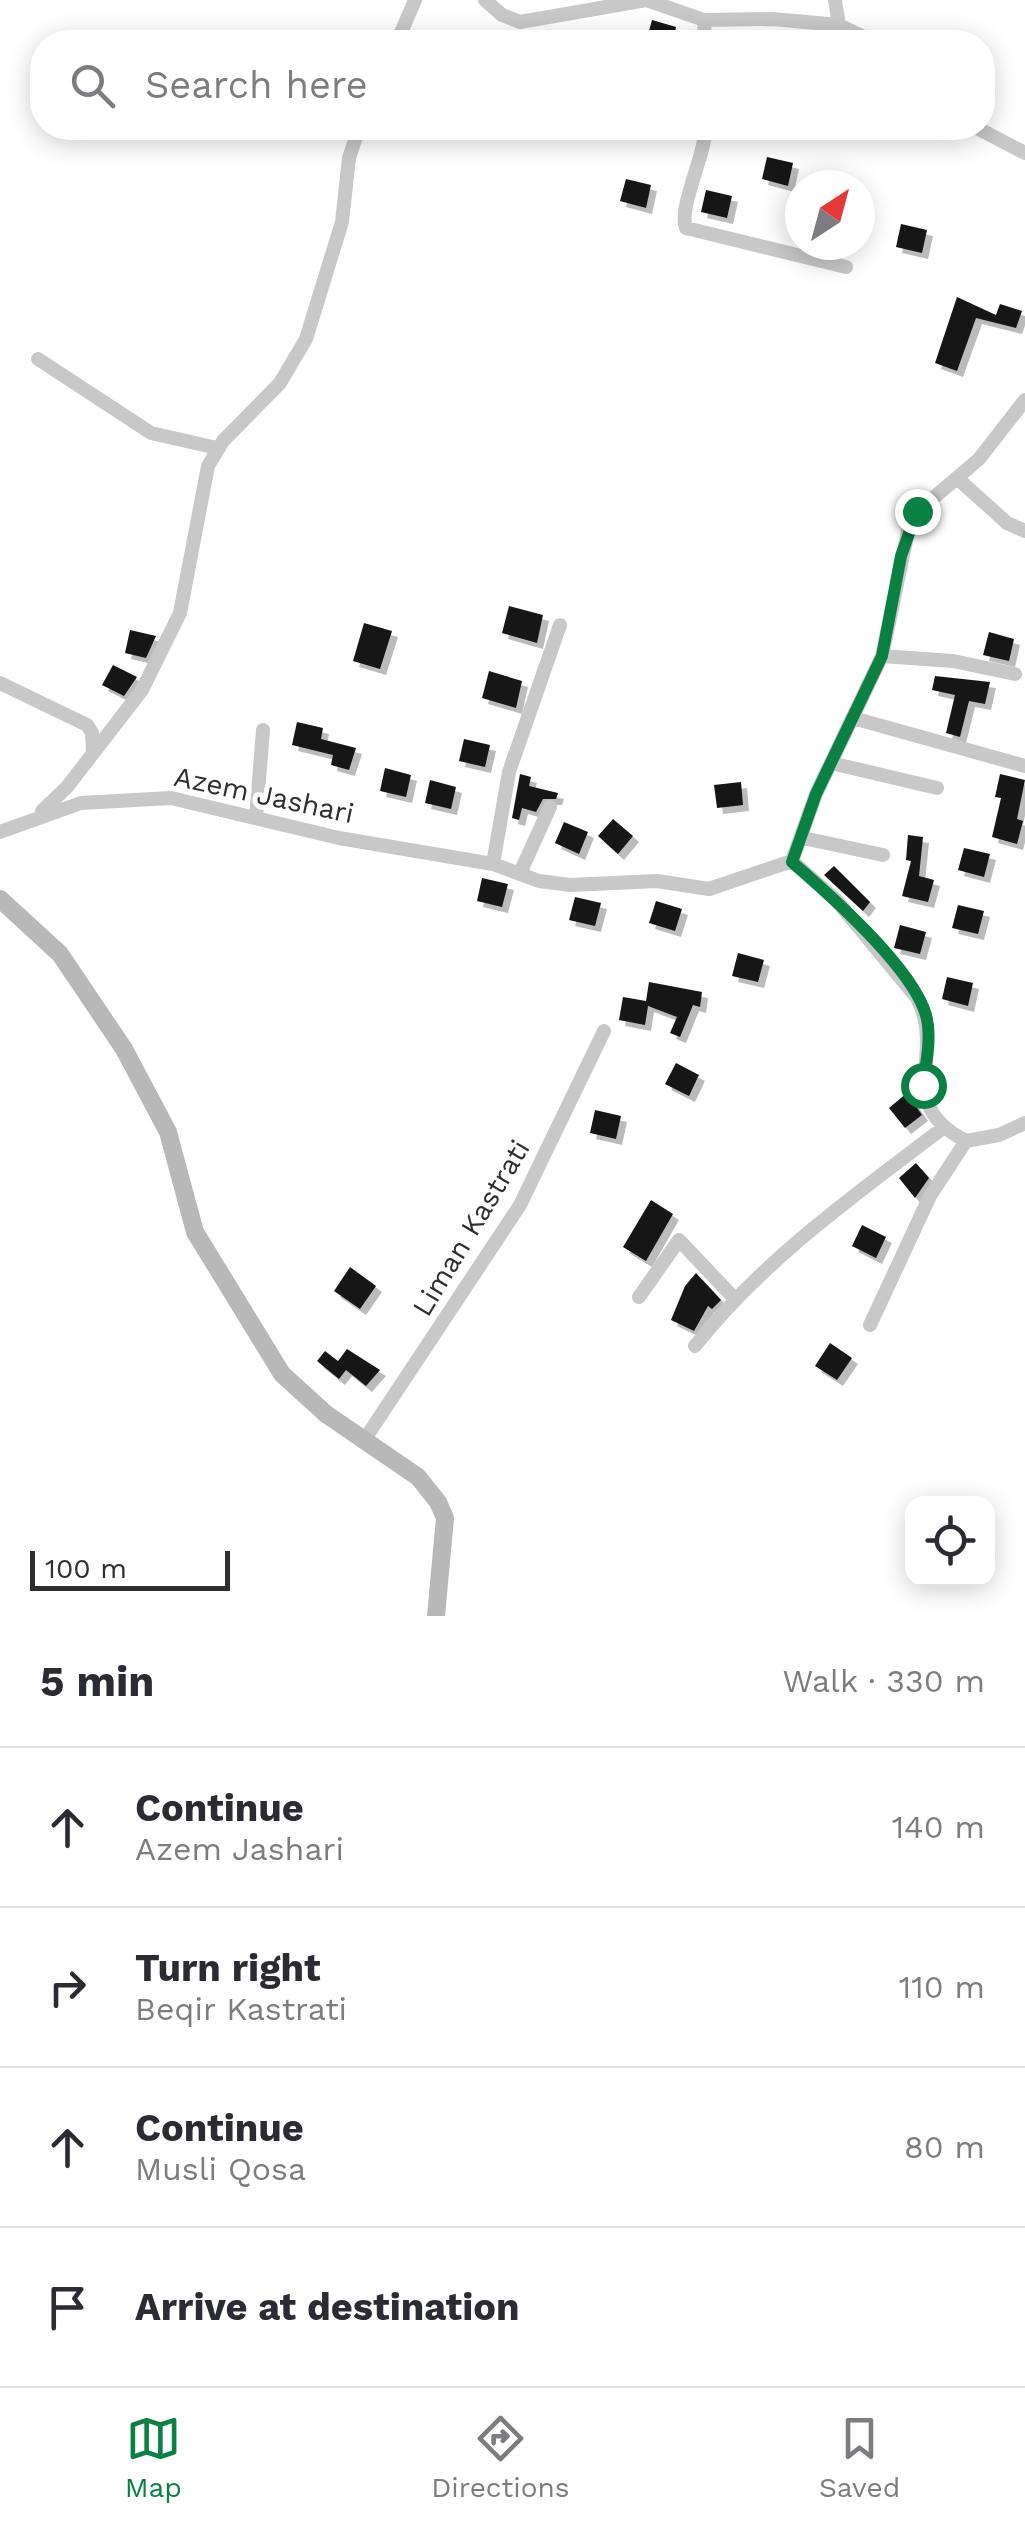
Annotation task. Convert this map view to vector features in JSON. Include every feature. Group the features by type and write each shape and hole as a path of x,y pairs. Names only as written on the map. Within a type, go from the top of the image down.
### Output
{"street":[{"path":"402,30 415,0"},
{"path":"485,0 502,16 520,22 646,0 704,20 772,19 839,25 849,30"},
{"path":"835,0 839,25"},
{"path":"704,20 704,30"},
{"path":"995,137 1025,152"},
{"path":"34,818 67,787 142,690 180,613 205,476 217,448 280,383 306,339 342,222 349,158 355,140"},
{"path":"704,140 697,180 683,214 686,228 846,267"},
{"path":"38,360 151,433 217,448"},
{"path":"1025,400 978,459 911,517 880,662 830,763 792,862 836,901 917,998 926,1016 926,1104 943,1128 966,1141 999,1135 1025,1123"},
{"path":"956,478 1007,523 1025,530"},
{"path":"492,864 509,772 560,625"},
{"path":"880,662 953,661 1015,674"},
{"path":"0,683 87,725 92,751"},
{"path":"854,718 1025,766"},
{"path":"256,818 263,730"},
{"path":"830,763 937,788"},
{"name":"Azem Jashari","path":"0,832 81,803 130,797 191,800 339,838 492,864 570,885 657,880 700,890 792,862"},
{"path":"520,872 550,807"},
{"path":"802,838 883,855"},
{"path":"0,900 60,954 124,1048 168,1132 195,1232 282,1374 363,1442 418,1478 445,1518 436,1616"},
{"name":"Liman Kastrati","path":"363,1442 520,1205 604,1032"},
{"path":"695,1346 734,1298 943,1128"},
{"path":"870,1325 930,1196 966,1141"},
{"path":"639,1297 679,1240 734,1298"}],"building":[{"path":"652,20 676,27 675,30 649,30"},
{"path":"767,157 793,163 791,170 785,170 785,185 762,179"},
{"path":"626,179 651,185 646,208 620,201"},
{"path":"706,190 732,196 727,218 701,212"},
{"path":"901,224 927,230 922,253 896,247"},
{"path":"957,297 996,315 1000,304 1022,311 1016,328 976,318 957,371 935,363"},
{"path":"509,606 543,615 537,643 502,633"},
{"path":"364,623 392,631 380,669 353,661"},
{"path":"130,630 156,636 146,658 125,653"},
{"path":"989,632 1014,639 1009,661 983,655"},
{"path":"113,665 137,677 124,696 102,685"},
{"path":"489,671 522,681 516,708 482,698"},
{"path":"935,676 990,682 985,704 969,701 960,737 946,733 955,695 932,690"},
{"path":"297,722 323,728 321,739 356,748 349,770 331,765 333,755 292,745"},
{"path":"464,739 490,745 485,767 459,761"},
{"path":"385,768 411,775 406,797 380,791"},
{"path":"520,774 531,777 529,786 558,793 556,799 543,799 536,812 522,808 519,820 512,818"},
{"path":"1000,774 1025,780 1017,819 1023,821 1017,844 992,837 1001,798 995,797"},
{"path":"430,780 456,787 451,809 425,803"},
{"path":"741,782 743,805 717,808 714,785"},
{"path":"613,819 633,836 618,854 598,836"},
{"path":"564,822 588,832 579,854 555,843"},
{"path":"908,835 923,837 919,876 934,880 928,902 902,896 911,861 906,860"},
{"path":"964,848 990,854 984,877 958,870"},
{"path":"834,866 870,902 863,911 824,875"},
{"path":"482,878 508,884 502,907 477,901"},
{"path":"575,897 601,903 595,926 569,920"},
{"path":"656,901 682,909 675,931 649,923"},
{"path":"958,905 984,911 978,934 952,928"},
{"path":"900,925 926,932 920,954 894,948"},
{"path":"738,953 764,960 758,982 732,976"},
{"path":"947,977 973,983 968,1006 942,999"},
{"path":"649,982 702,992 700,1007 693,1005 680,1037 670,1033 677,1017 648,1006 645,1025 619,1020 623,997 646,1001"},
{"path":"676,1063 699,1075 689,1096 665,1084"},
{"path":"907,1093 922,1115 905,1128 889,1108"},
{"path":"595,1110 621,1116 616,1139 590,1133"},
{"path":"916,1163 929,1178 915,1198 899,1178"},
{"path":"651,1200 673,1214 646,1261 623,1247"},
{"path":"862,1225 886,1237 876,1258 852,1246"},
{"path":"350,1267 376,1286 360,1309 334,1291"},
{"path":"696,1273 721,1300 712,1309 708,1306 694,1331 671,1320 685,1286"},
{"path":"830,1343 852,1358 837,1380 815,1366"},
{"path":"347,1349 380,1370 366,1386 346,1370 339,1379 317,1361 325,1351 338,1361"}],"route":[{"path":"917,511 908,526 882,656 816,794 792,862 836,901 912,989 926,1016 928,1054 923,1085"}]}
